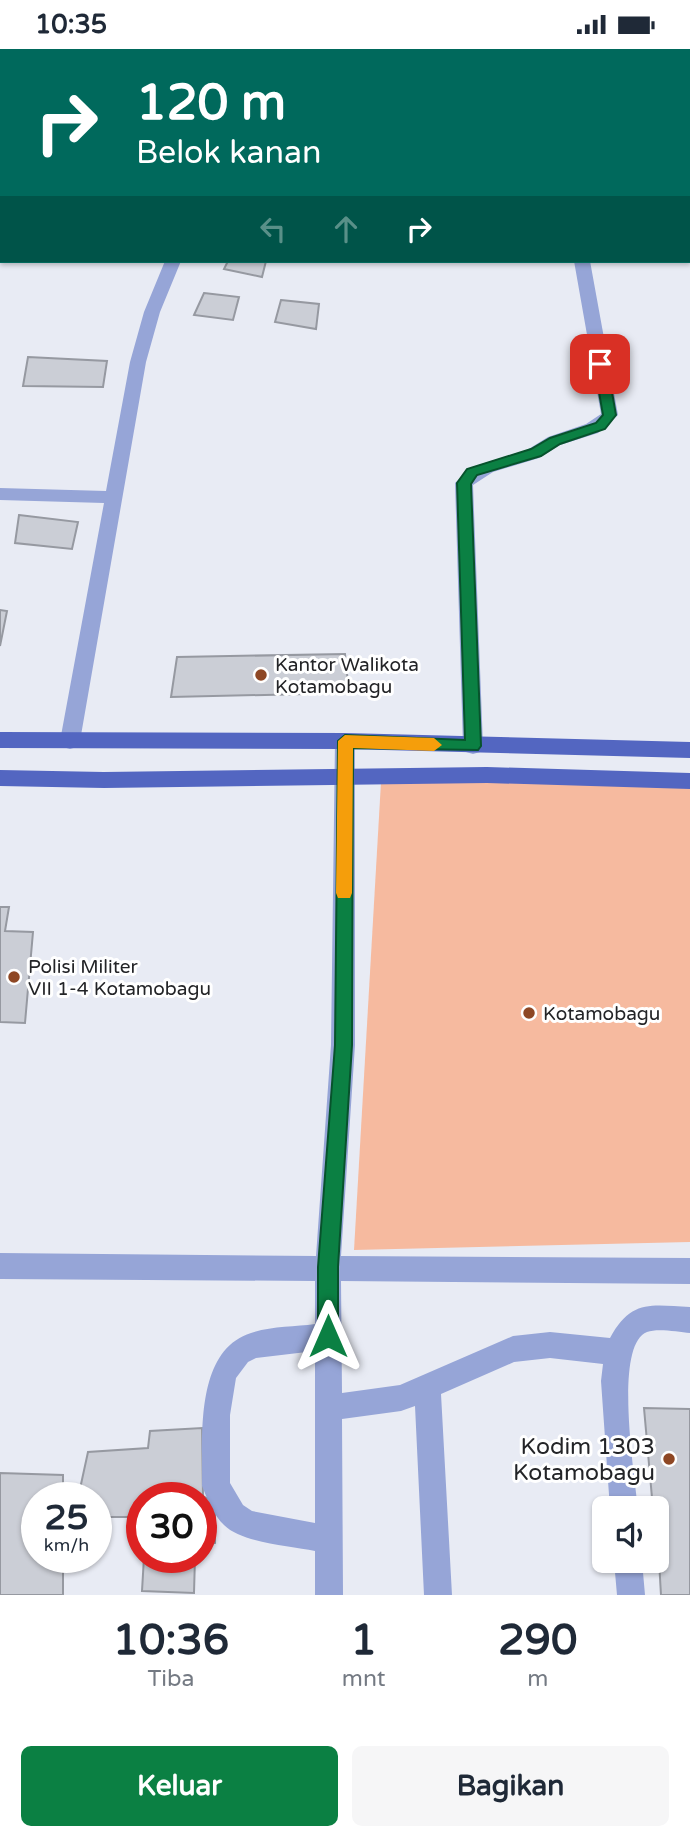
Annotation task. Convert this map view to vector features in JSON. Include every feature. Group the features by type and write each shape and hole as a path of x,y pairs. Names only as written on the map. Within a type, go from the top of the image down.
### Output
{"main road":[{"path":"0,740 345,741 690,750"},
{"path":"0,778 487,775 690,781"}],"street":[{"path":"70,741 138,362 152,312 172,263"},
{"path":"473,746 464,483 472,472 536,453 555,441 590,431 601,426 610,415 582,263"},
{"path":"0,495 114,498"},
{"path":"330,1595 328,1267 344,1045 345,741"},
{"path":"0,1266 690,1271"},
{"path":"623,1496 614,1381 617,1352 629,1329 644,1318 690,1320"},
{"path":"328,1336 253,1345 239,1353 224,1373 217,1415 216,1486 233,1515 247,1524 329,1541"},
{"path":"328,1408 401,1398 513,1349 550,1345 617,1352"},
{"path":"428,1388 438,1595"},
{"path":"629,1573 631,1595"}],"shaded area":[{"name":"Kotamobagu","path":"381,782 690,783 690,1242 354,1250"}],"building":[{"path":"227,263 266,263 262,277 224,269"},
{"path":"204,293 239,297 233,320 194,315"},
{"path":"281,300 319,304 316,329 275,322"},
{"path":"28,357 107,361 103,387 23,386"},
{"path":"19,515 78,522 72,549 15,543"},
{"path":"0,610 7,611 0,646"},
{"name":"Kantor Walikota Kotamobagu","path":"345,654 349,693 171,697 177,657"},
{"name":"Polisi Militer VII 1-4 Kotamobagu","path":"0,907 9,907 5,931 33,932 25,1023 0,1022"},
{"name":"Kodim 1303 Kotamobagu","path":"644,1408 690,1409 690,1595 661,1595 660,1573 669,1573 669,1496 652,1496"},
{"path":"202,1428 203,1482 126,1482 126,1517 112,1517 112,1482 81,1482 88,1452 148,1448 150,1431"},
{"path":"0,1473 63,1475 63,1482 21,1482 21,1573 63,1573 63,1595 0,1595"},
{"path":"143,1573 195,1573 194,1593 142,1591"}],"slow traffic":[{"path":"344,893 345,741 434,745"}],"place":[{"name":"Kantor Walikota Kotamobagu","path":"261,675"},
{"name":"Polisi Militer VII 1-4 Kotamobagu","path":"14,977"},
{"name":"Kotamobagu","path":"529,1013"},
{"name":"Kodim 1303 Kotamobagu","path":"669,1459"}],"route":[{"path":"328,1336 328,1267 344,1045 345,741 473,746 464,483 472,472 536,453 555,441 601,426 610,415 600,364"}]}
